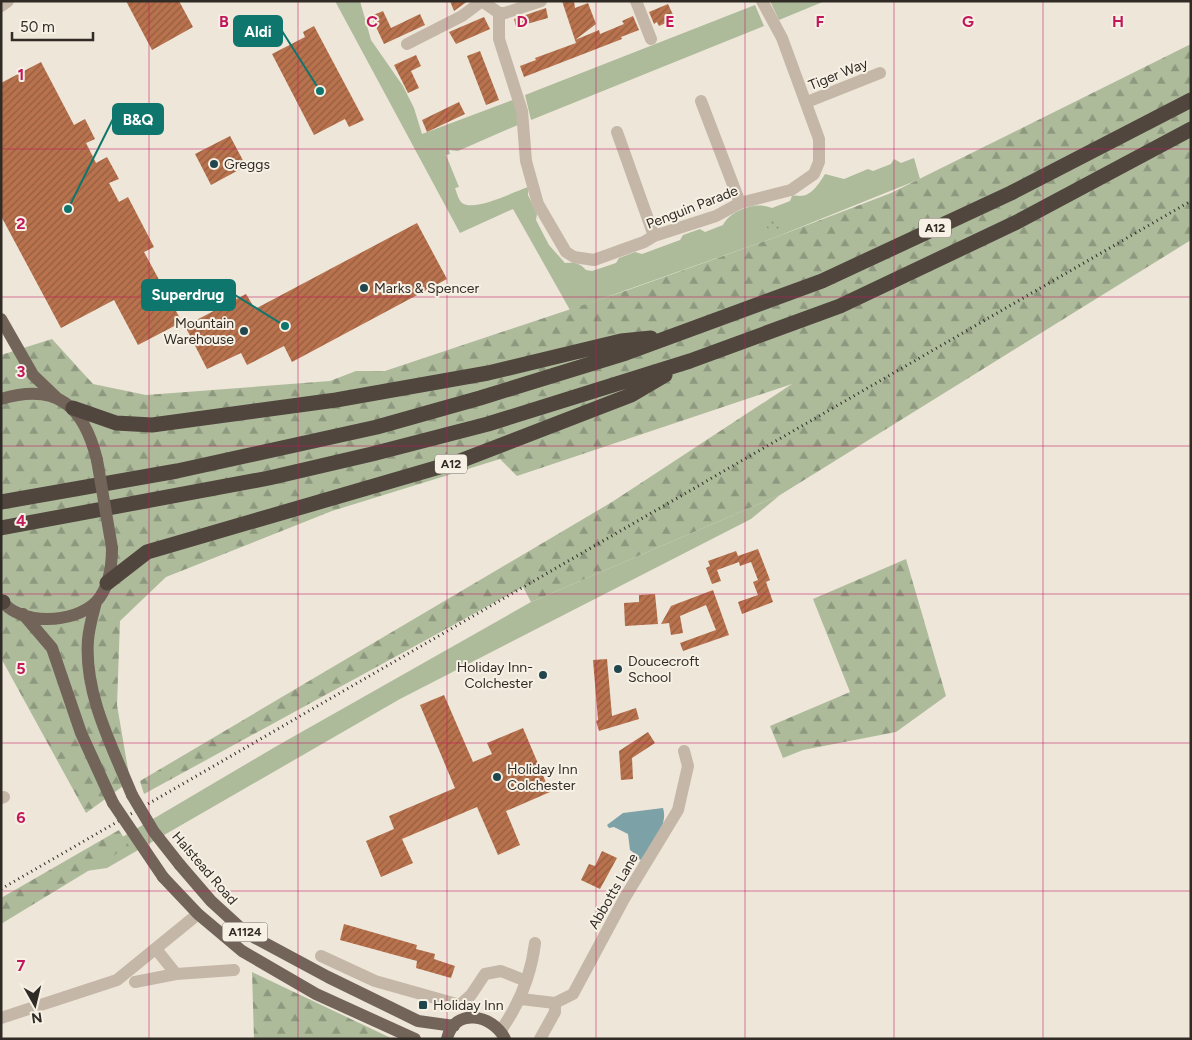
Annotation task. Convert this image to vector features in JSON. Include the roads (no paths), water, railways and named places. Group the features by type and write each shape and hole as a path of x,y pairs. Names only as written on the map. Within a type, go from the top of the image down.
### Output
{"highway":[{"name":"A12","path":"1,502 177,471 377,427 626,353 822,281 1011,193 1191,100"},
{"name":"A12","path":"1,528 268,478 372,454 488,424 690,361 840,306 1017,222 1191,129"},
{"name":"A12","path":"73,408 116,423 152,425 336,400 488,372 621,341 671,335"},
{"name":"A12","path":"107,583 147,552 460,461 631,395 690,361"}],"main road":[{"path":"1,319 33,375 56,398 73,408"},
{"path":"1,399 35,394 56,398"},
{"name":"Halstead Road","path":"73,408 84,422 97,460 112,548 112,563 107,583 96,602 88,639 88,672 103,727 132,795 154,832 211,901 246,933 328,977 418,1020 454,1026"},
{"path":"2,601 23,614 56,619 84,610 96,602"},
{"name":"A1124","path":"23,614 52,648 82,733 113,803 163,877 198,914 242,951 300,985 416,1039"},
{"path":"446,1039 454,1026 463,1020 473,1017 489,1021 503,1034"}],"street":[{"path":"1,6 8,1"},
{"path":"407,44 462,16 482,1 499,13 505,13 542,1"},
{"path":"636,1 651,39"},
{"name":"Penguin Parade","path":"499,13 499,39 518,91 522,111 526,161 538,204 566,252 574,257 594,260 644,242 654,236 716,216 740,203 791,190 814,174 819,162 819,139 782,38 762,1"},
{"name":"Tiger Way","path":"807,102 880,73"},
{"path":"701,101 740,203"},
{"path":"617,132 654,236"},
{"name":"Abbotts Lane","path":"555,1003 573,994 624,900 678,810 688,766 684,751"},
{"path":"1,1018 117,980 198,914"},
{"path":"503,1034 521,999 535,943"},
{"path":"156,950 176,974"},
{"path":"321,956 375,981 460,1005 471,995 485,974 501,971 526,982"},
{"path":"135,982 176,974 234,970"},
{"path":"521,999 555,1003 555,1012 540,1039"}],"water":[{"path":"663,808 664,815 661,829 641,860 634,857 634,853 630,850 628,834 614,827 609,828 607,825 623,813"}],"railway":[{"path":"1,889 1191,201"}],"place":[{"name":"Aldi","path":"320,91"},
{"name":"Greggs","path":"214,164"},
{"name":"B&Q","path":"68,209"},
{"name":"Marks & Spencer","path":"364,288"},
{"name":"Superdrug","path":"285,326"},
{"name":"Mountain Warehouse","path":"244,331"},
{"name":"Doucecroft School","path":"618,669"},
{"name":"Holiday Inn- Colchester","path":"543,675"},
{"name":"Holiday Inn Colchester","path":"497,777"},
{"name":"Holiday Inn","path":"423,1005"}]}
